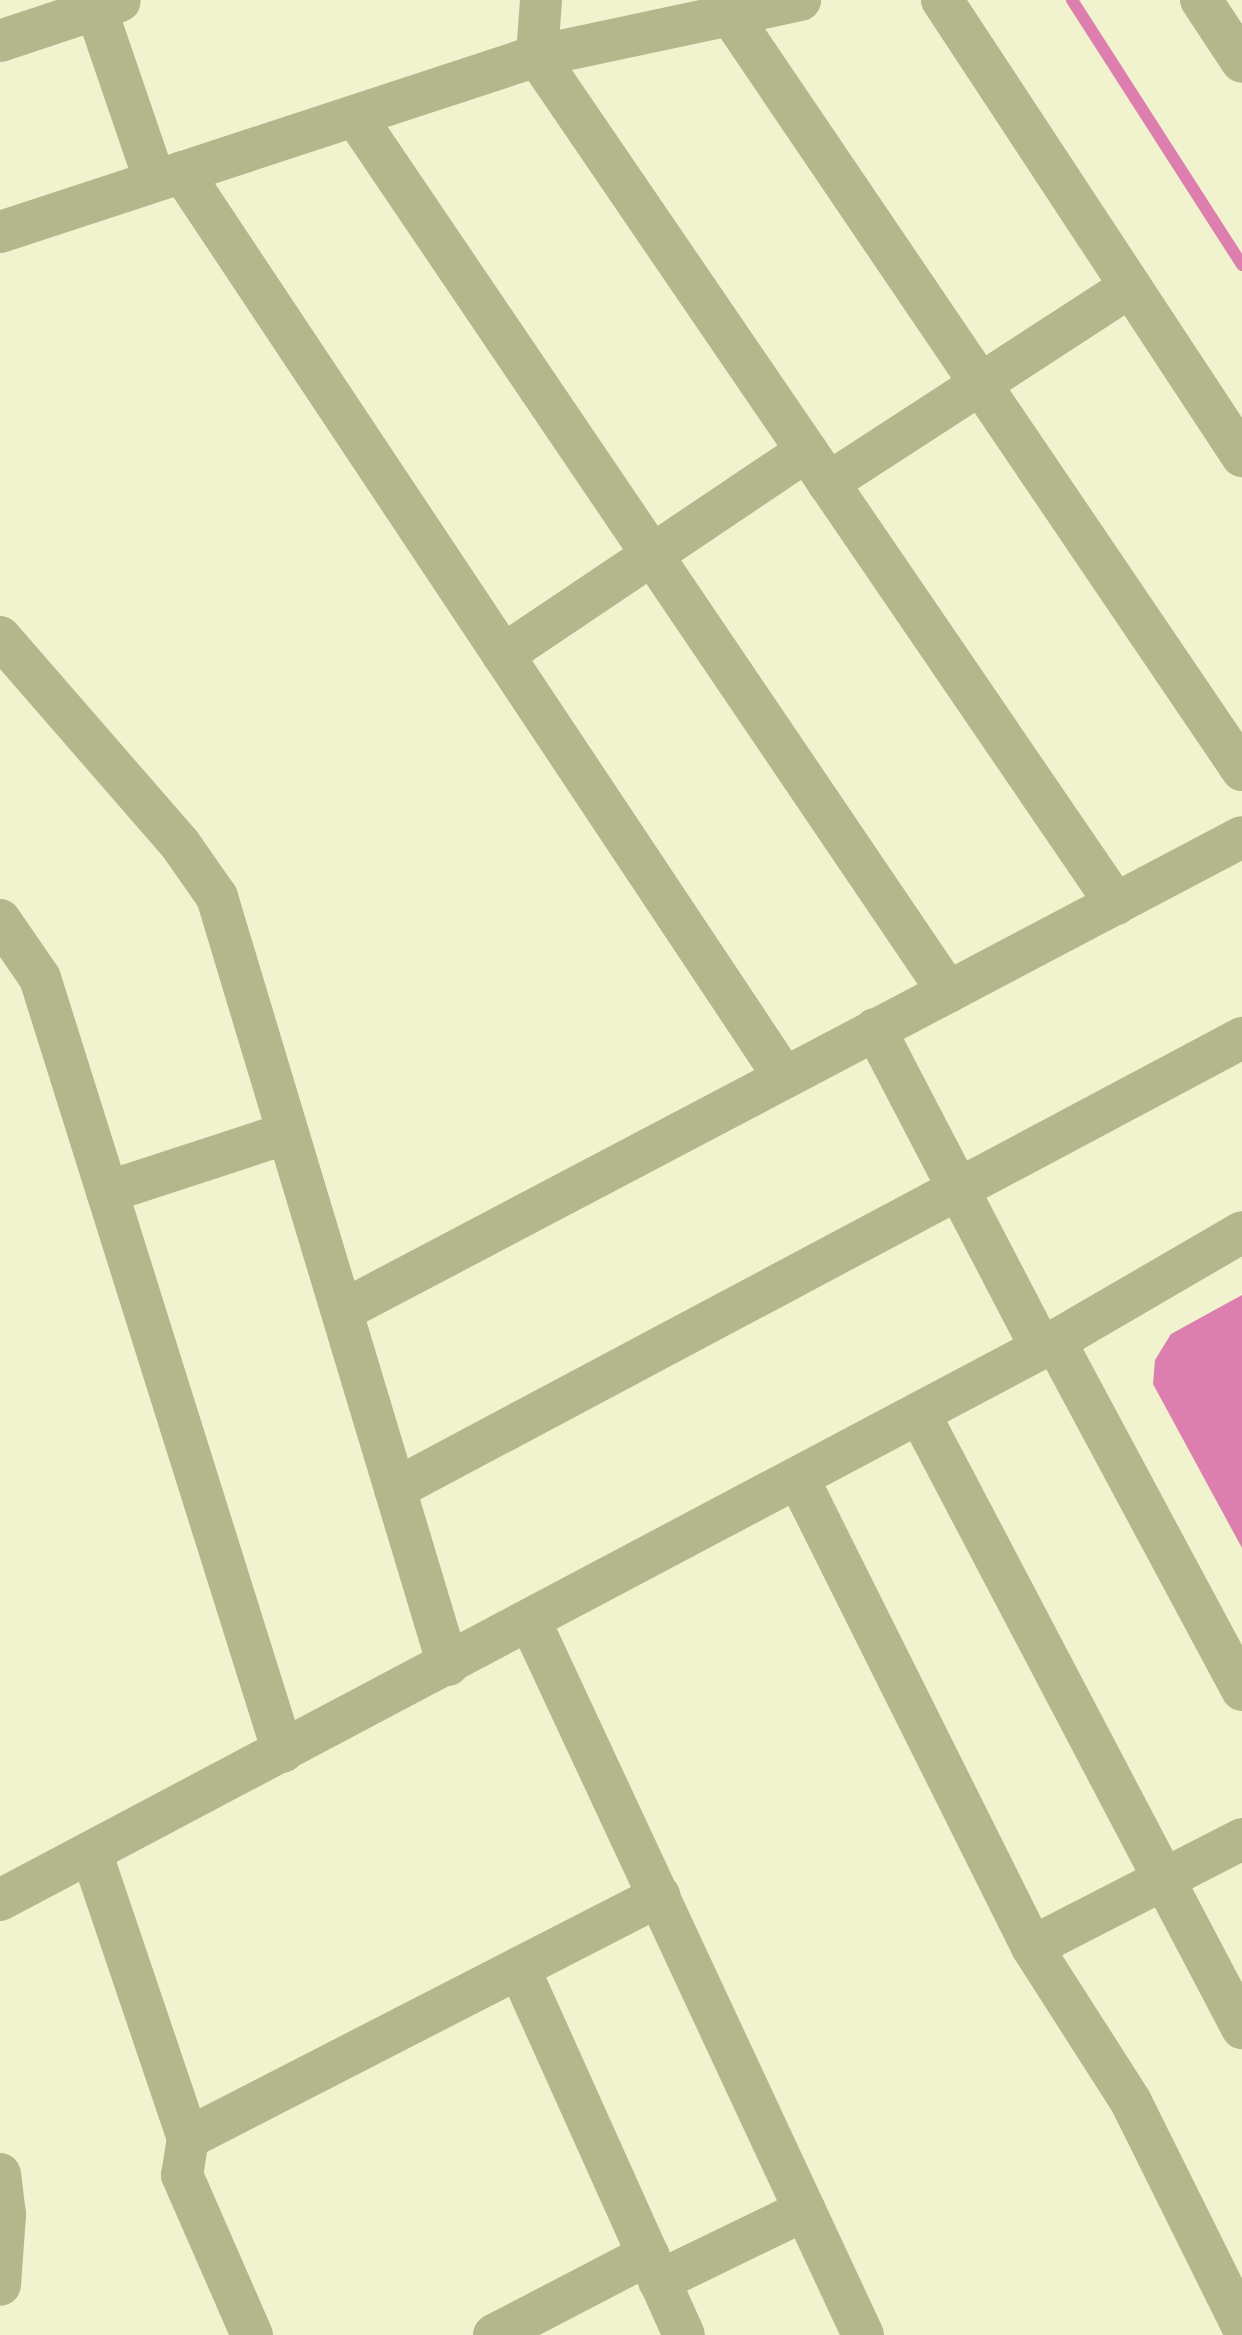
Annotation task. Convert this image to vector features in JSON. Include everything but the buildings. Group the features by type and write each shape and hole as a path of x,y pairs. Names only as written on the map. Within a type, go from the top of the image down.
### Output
{"street":[{"path":"541,0 537,56 1116,904"},
{"path":"0,232 537,56 731,8 800,0"},
{"path":"942,0 1242,456"},
{"path":"1201,0 1242,62"},
{"path":"0,41 104,3 168,177 503,655 784,1077"},
{"path":"731,8 980,384 1242,770"},
{"path":"355,116 948,992"},
{"path":"503,655 652,554 980,384 1130,287"},
{"path":"0,637 180,844 217,897 448,1665"},
{"path":"342,1311 1242,837"},
{"path":"0,920 40,978 283,1752"},
{"path":"875,1029 958,1190 1242,1690"},
{"path":"395,1489 1242,1038"},
{"path":"107,1192 288,1133"},
{"path":"0,1900 1048,1344 1242,1232"},
{"path":"919,1413 1242,2028"},
{"path":"798,1478 1032,1947 1131,2102 1242,2326"},
{"path":"530,1621 863,2335"},
{"path":"1032,1947 1242,1839"},
{"path":"91,1852 185,2157 252,2335"},
{"path":"185,2157 519,1968 659,1896"},
{"path":"519,1968 684,2335"},
{"path":"0,2174 5,2215 0,2285"},
{"path":"494,2335 654,2268 805,2210"}],"shaded area":[{"path":"1242,1295 1242,1548 1153,1384 1155,1360 1171,1334"}],"waterway":[{"path":"1072,0 1242,265"}]}
